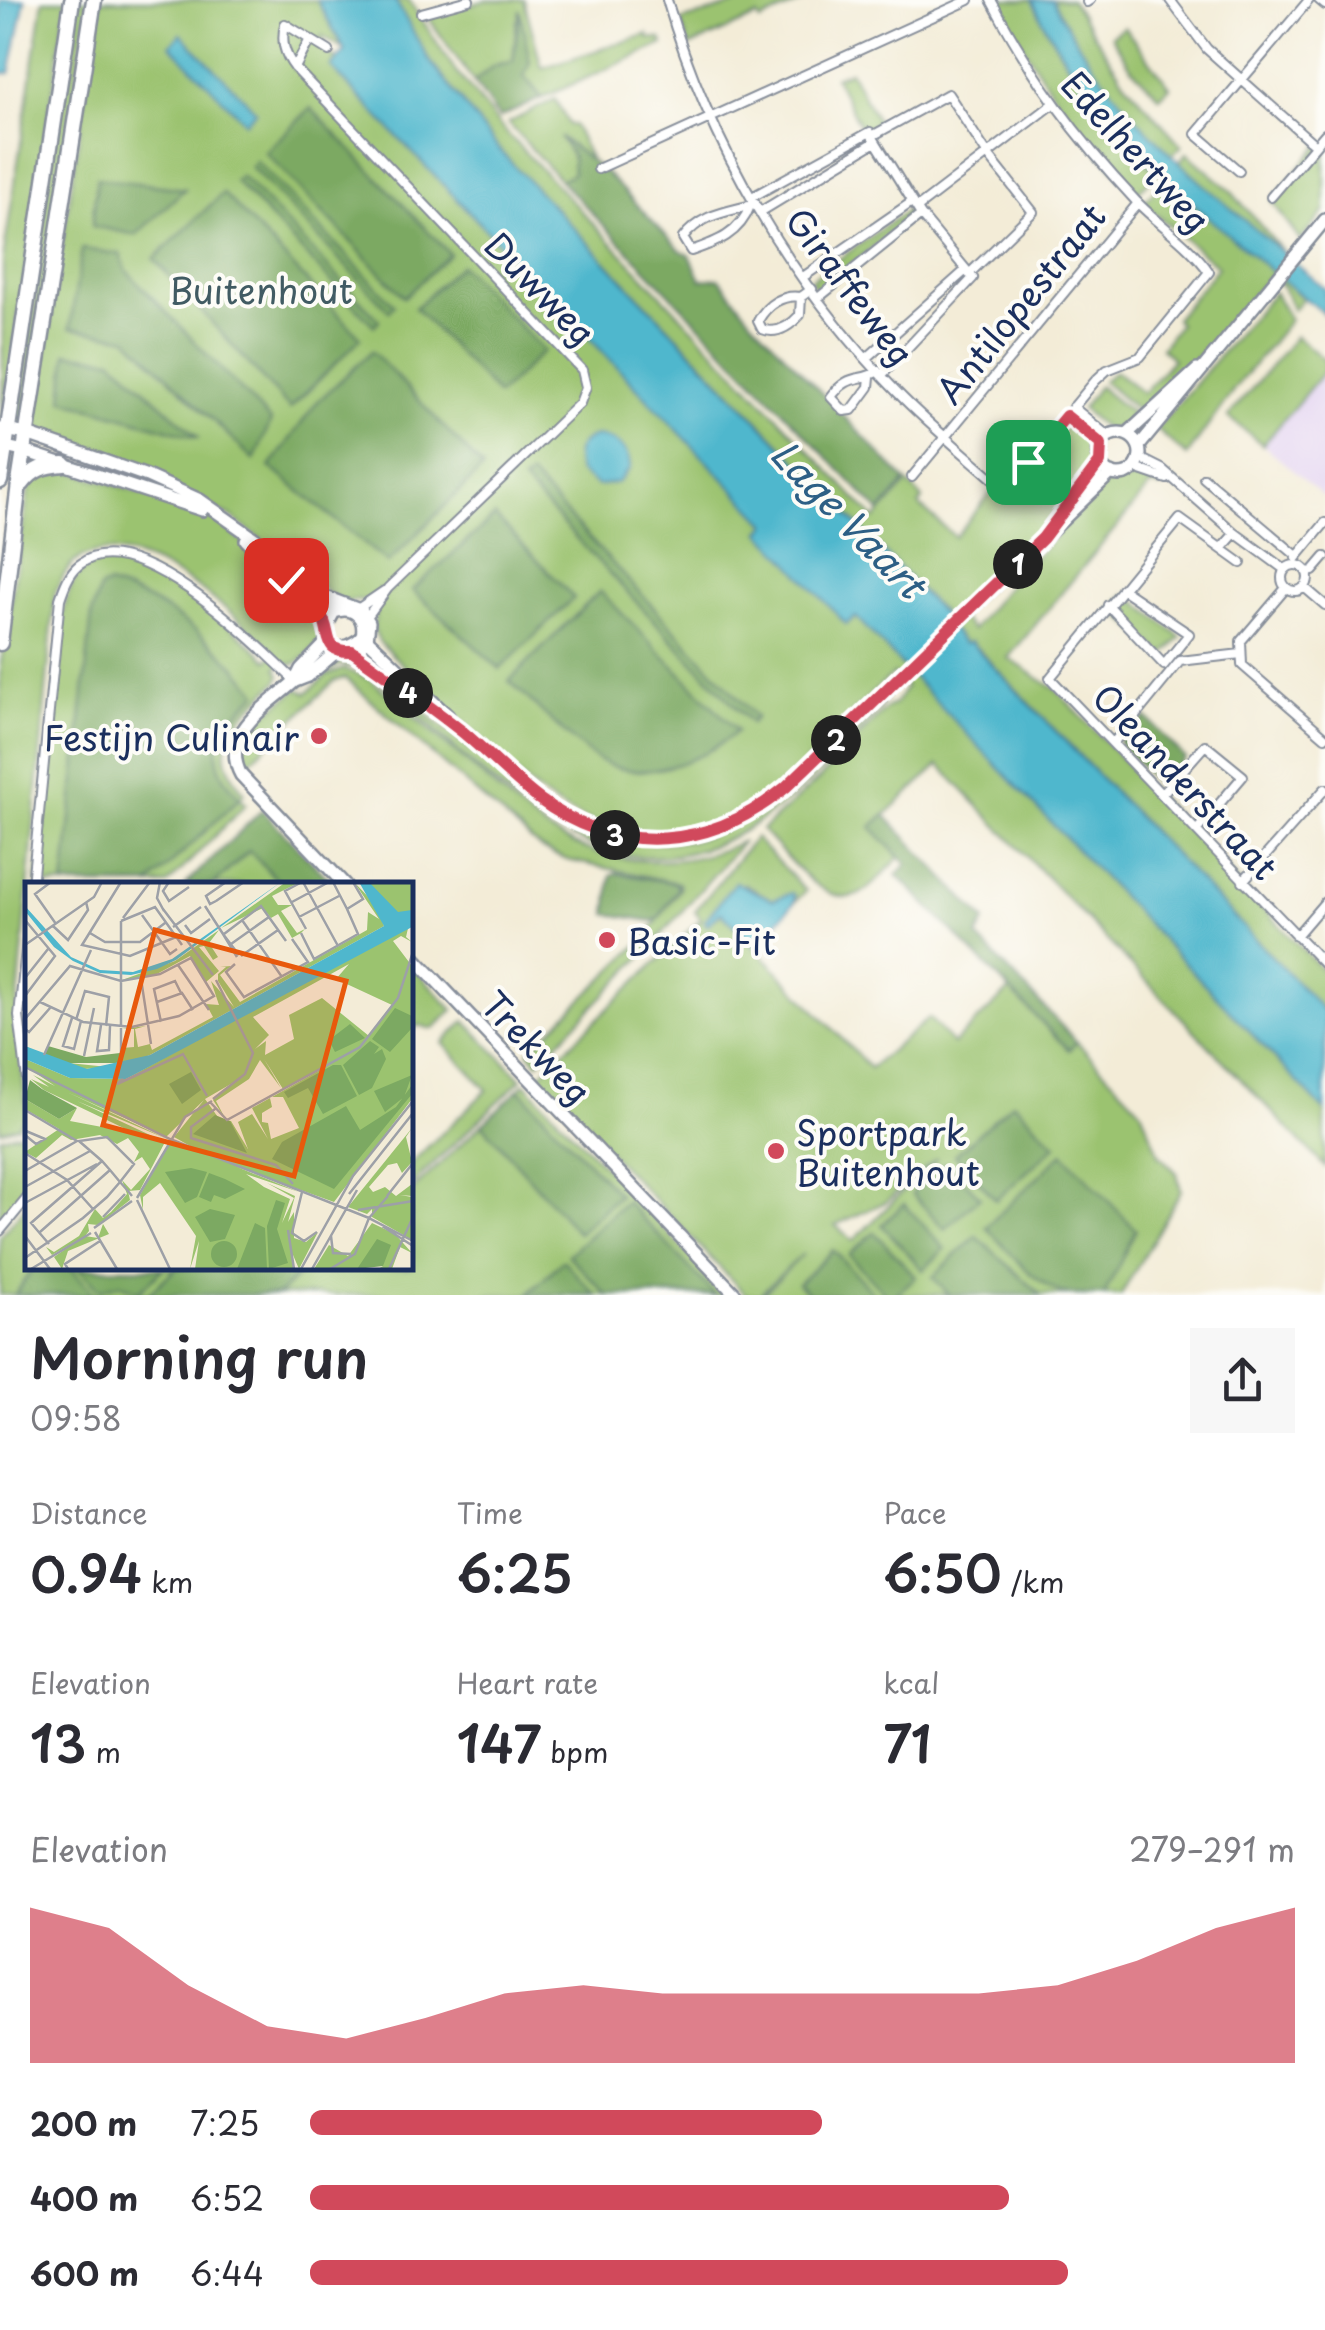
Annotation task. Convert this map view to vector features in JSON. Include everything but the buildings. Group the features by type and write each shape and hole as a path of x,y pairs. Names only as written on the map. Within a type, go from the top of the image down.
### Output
{"highway":[{"path":"0,481 3,429 72,0"},
{"path":"0,643 18,489 94,0"},
{"path":"18,489 41,466 64,464"}],"main road":[{"path":"1100,462 1111,473 1120,475 1138,457 1204,365 1325,220"},
{"path":"1043,538 1100,462 1104,440 1126,434 1204,365"},
{"path":"3,429 27,434 176,488 216,514 320,592 352,610 366,635 460,730"},
{"path":"1126,434 1138,457"},
{"path":"2,447 216,514"},
{"path":"231,524 325,624 339,648 460,730 538,798 565,816 624,838 678,838 711,831 763,807 1111,473"},
{"path":"325,624 352,610"},
{"path":"343,882 241,776 232,759 235,740 294,681 301,669 366,635"},
{"name":"Trekweg","path":"412,955 736,1295"}],"street":[{"path":"421,13 468,0"},
{"name":"Giraffeweg","path":"668,0 711,117 754,205 876,374 992,478 1006,483 1014,479 1066,416"},
{"path":"598,169 969,0"},
{"name":"Edelhertweg","path":"991,0 1020,56 1052,105 1138,204 1209,272 1140,357 1106,370 1066,416"},
{"path":"1170,0 1207,48 1315,146"},
{"path":"1239,171 1196,134 1309,0"},
{"path":"1319,0 1325,5"},
{"path":"310,39 294,68 286,58 285,24 310,39 329,51"},
{"name":"Duwweg","path":"294,68 582,370 586,388 580,403 388,588 352,610"},
{"path":"876,374 851,378 831,397 844,412 852,410 876,374 1033,212 948,94 874,139 754,205 721,211 686,233 685,246 691,251 720,240 740,227 754,205 870,132 874,139 917,208 969,274"},
{"path":"801,297 800,315 791,324 777,331 762,329 758,321 771,305 790,295 815,294 917,208 1052,105"},
{"path":"1271,198 1325,134"},
{"name":"Antilopestraat","path":"912,477 1138,204"},
{"path":"804,278 917,208"},
{"path":"867,358 969,274"},
{"path":"1074,407 1104,440"},
{"path":"1066,416 1104,440"},
{"path":"1138,457 1284,568"},
{"path":"1204,478 1307,572"},
{"path":"1122,589 1189,634 1164,666 1108,606 1122,589 1180,519 1241,563"},
{"path":"1304,587 1293,591 1286,588 1281,581 1284,568 1296,560 1325,522"},
{"path":"1222,548 1235,533"},
{"path":"32,882 60,599 66,581 80,564 98,557 119,556 138,562 220,610 294,681"},
{"path":"1307,572 1325,556"},
{"path":"1304,587 1307,572"},
{"path":"1304,587 1325,604"},
{"path":"1286,588 1241,641 1242,665 1325,737"},
{"name":"Oleanderstraat","path":"1108,606 1050,678 1325,965"},
{"path":"1114,742 1180,661 1241,654"},
{"path":"1162,794 1206,744 1243,776 1198,830"},
{"path":"1243,881 1325,789"},
{"path":"1296,936 1325,902"},
{"path":"25,959 19,1016 25,1064"},
{"path":"625,1178 635,1168"},
{"path":"0,1230 25,1201"}],"shaded area":[{"path":"1325,370 1325,498 1263,445"}],"green space":[{"path":"43,0 67,0 2,422 3,259"},
{"path":"78,0 88,0 24,422 20,428 17,417 41,258 42,220"},
{"name":"Buitenhout","path":"100,0 317,0 343,48 322,36 326,53 337,59 331,67 768,525 761,531 847,624 856,616 1325,1111 1325,1167 939,765 872,827 900,857 860,894 833,895 820,887 762,830 817,781 887,707 895,704 906,687 894,674 802,767 768,795 717,822 690,829 634,831 580,817 534,788 380,643 373,628 376,610 365,601 349,601 302,660 293,665 283,662 277,668 278,681 231,732 226,759 245,793 240,798 246,804 170,882 36,882 62,617 69,591 85,569 105,562 154,575 208,609 268,660 275,653 236,617 183,578 126,554 99,552 72,564 55,593 29,882 25,882 16,1020 25,1115 18,1126 0,1131 0,668 30,481 57,467 190,508 216,520 264,559 315,614 333,596 230,516 43,435 35,420"},
{"path":"395,0 409,0 455,70 501,127 875,519 908,483 923,499 919,505 955,537 995,488 1012,487 1064,428 1075,427 1094,441 1095,464 1037,536 975,600 955,611 972,630 1009,584 1107,482 1128,480 1141,472 1163,482 1160,488 1151,485 1008,658 1055,689 1325,973 1325,1012 971,642 965,644 943,620 945,616 502,153 429,60"},
{"path":"487,0 524,0 542,68 648,34 648,38 661,39 663,44 542,98 524,76 517,19 513,61 497,65 474,82 427,16"},
{"path":"751,0 807,0 760,21 758,16 689,47 681,21"},
{"path":"999,0 1032,0 1087,92 1157,173 1137,193 1059,102"},
{"path":"1052,0 1071,0 1124,81 1182,146 1170,157 1106,82"},
{"path":"520,10 530,62 524,76 542,98 499,118 474,82 493,66 513,61"},
{"path":"1124,27 1170,87 1160,97 1132,69 1111,36"},
{"path":"850,71 878,123 862,131 835,77"},
{"path":"555,99 569,125 574,125 591,162 562,139 572,156 573,173 560,180 508,123"},
{"path":"311,108 450,254 404,297 265,152"},
{"path":"560,137 605,172 680,250 690,255 701,280 719,278 751,319 906,481 880,512 560,180 573,173 572,156"},
{"path":"1325,144 1325,211 1300,241 1272,201 1319,145"},
{"path":"1187,153 1229,189 1286,255 1178,164"},
{"path":"256,161 394,305 389,311 251,167"},
{"path":"241,176 379,320 374,326 235,181"},
{"path":"97,178 185,189 136,235 92,226"},
{"path":"1164,179 1303,298 1293,310 1282,286 1269,276 1226,328 1142,415 1103,381 1115,371 1143,393 1173,359 1161,348 1179,324 1175,319 1218,267 1143,203"},
{"path":"223,193 361,338 290,409 154,259"},
{"path":"910,208 913,214 819,291 810,280"},
{"path":"82,249 120,254 126,270 271,421 254,460 128,338 70,328"},
{"path":"460,265 544,351 498,395 415,308"},
{"path":"1274,292 1290,320 1187,456 1156,429"},
{"path":"1296,336 1325,360 1325,370 1263,445 1228,417"},
{"path":"372,351 483,468 388,563 270,467 316,403"},
{"path":"67,353 112,359 199,438 63,400"},
{"path":"1098,386 1138,418 1129,427 1106,430 1082,409"},
{"path":"531,476 756,717 751,723 523,482"},
{"path":"495,516 574,598 500,669 412,590"},
{"path":"108,585 130,592 172,614 227,658 258,693 233,718 219,742 220,767 240,798 152,882 64,882 92,613 100,588"},
{"path":"600,591 737,731 686,761 667,767 627,770 591,755 509,681"},
{"path":"1126,594 1181,637 1164,655 1112,609"},
{"path":"347,655 359,659 552,815 607,839 650,843 695,840 767,809 888,696 827,764 763,819 730,838 695,851 659,857 622,854 583,842 543,820 362,668 340,664 303,685 325,664"},
{"path":"344,669 370,679 539,824 586,849 612,856 666,861 692,858 743,841 651,947 538,1063 528,1052 644,939 680,889 679,883 567,860 541,849 345,678 334,681 243,768 243,743 266,713 298,689 307,693 327,675"},
{"path":"1146,717 1185,758 1163,785 1158,786 1119,742 1122,737 1127,741"},
{"path":"262,810 331,882 279,882 249,851 216,882 188,882"},
{"path":"885,815 985,921 977,937 1077,1042 1069,1050 897,875 907,864 871,827"},
{"path":"755,838 806,891 794,903 795,899 773,900 744,884 712,921 721,912 870,1068 929,1018 953,1044 1010,990 1068,1049 1077,1042 1141,1110 1160,1156 1177,1173 1181,1191 1121,1295 762,1295 803,1254 759,1295 746,1295 537,1077 701,919 695,911","holes":["937,1158 853,1241 835,1225 886,1202"]},
{"path":"249,850 279,882 216,882"},
{"path":"611,875 676,883 678,889 658,919 607,914"},
{"path":"412,965 453,1010 434,1029 418,1025 412,1030"},
{"path":"465,1021 522,1079 412,1184 412,1162 487,1090 443,1043"},
{"path":"525,1083 727,1295 0,1295 0,1236 25,1206 25,1270 412,1270 412,1190 482,1124 578,1233 619,1195 519,1089"},
{"path":"519,1089 619,1195 578,1233 482,1124"},
{"path":"1013,1102 1056,1145 996,1200 955,1155"},
{"path":"25,1135 25,1192 0,1226 0,1137"},
{"path":"1063,1153 1136,1230 1104,1295 1065,1294 1043,1283 986,1227"},
{"path":"947,1163 980,1197 945,1229 912,1194 930,1169"},
{"path":"626,1201 715,1295 607,1295 568,1255"},
{"path":"904,1204 945,1249 923,1270 882,1225"},
{"path":"874,1232 916,1277 895,1295 886,1295 849,1255"},
{"path":"976,1236 1041,1295 949,1295 933,1277"},
{"path":"833,1250 875,1295 809,1295 798,1284"},
{"path":"561,1262 596,1295 527,1295"},
{"path":"32,1270 73,1270 95,1295 15,1295"},
{"path":"81,1270 162,1270 139,1292 120,1284 100,1290"},
{"path":"174,1270 303,1270 278,1295 147,1295"}],"water":[{"path":"0,0 25,0 10,73 0,73"},
{"name":"Lage Vaart","path":"317,0 395,0 429,60 502,153 945,617 943,620 964,644 970,642 1325,1012 1325,1111 856,617 846,624 761,532 767,524 331,67 345,51"},
{"path":"1032,0 1052,0 1079,45 1141,123 1210,190 1325,289 1325,315 1200,210 1123,134 1058,48"},
{"path":"181,34 256,111 245,122 170,45"},
{"path":"596,436 615,442 627,455 630,468 618,482 598,486 579,473 578,450 584,441"},
{"path":"735,882 773,900 792,893 795,896 794,903 756,946 721,912 707,925 704,922"}],"place":[{"name":"Festijn Culinair","path":"319,736"},
{"name":"Basic-Fit","path":"607,940"},
{"name":"Sportpark Buitenhout","path":"776,1151"}],"route":[{"path":"286,580 323,620 332,646 352,651 460,730 538,798 565,816 624,838 678,838 742,819 786,787 1043,538 1100,462 1101,444 1066,416 1028,462"}]}
